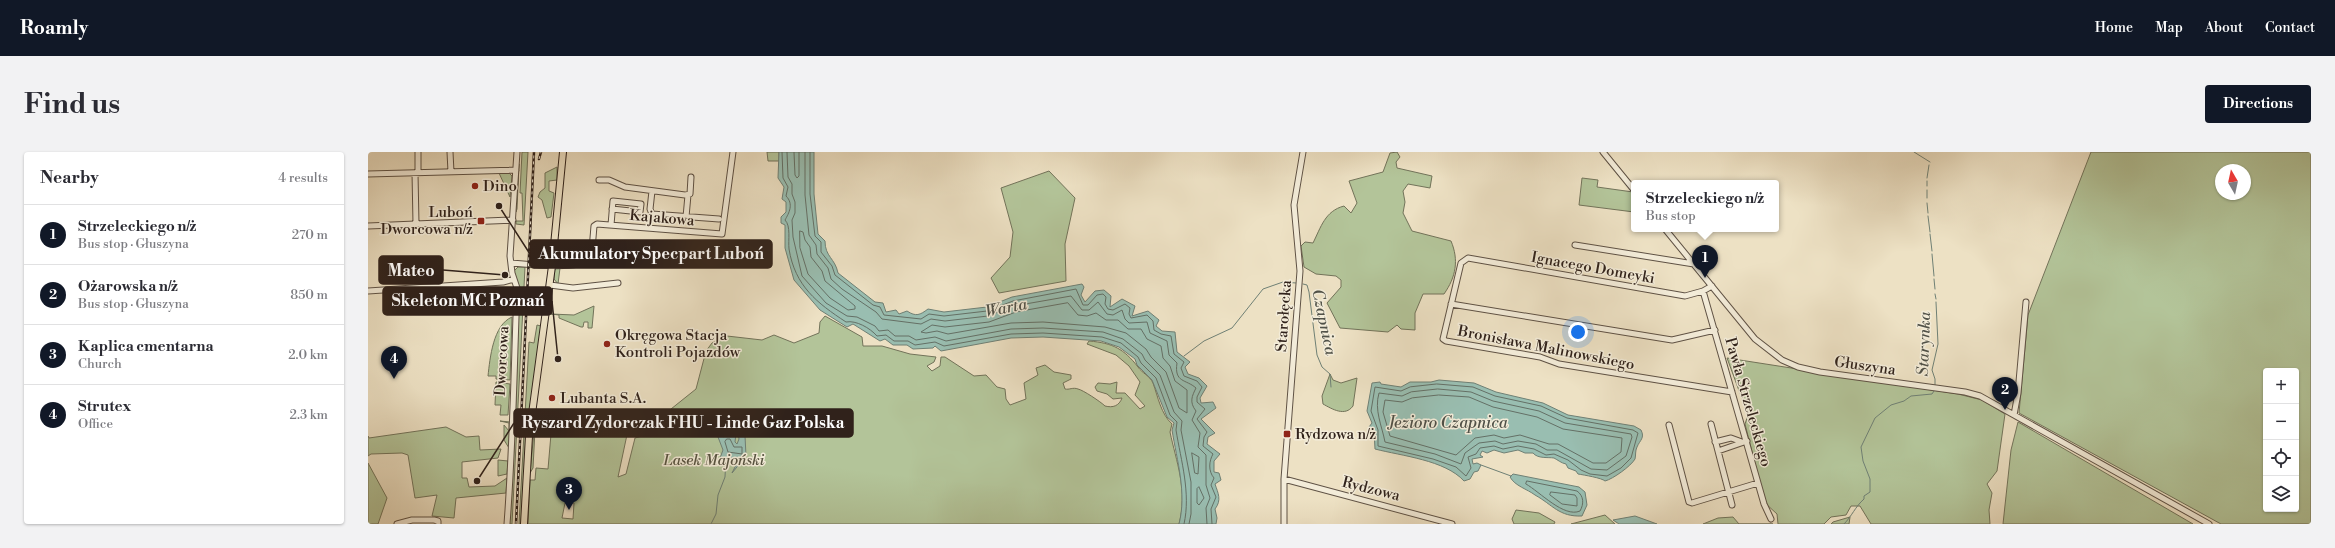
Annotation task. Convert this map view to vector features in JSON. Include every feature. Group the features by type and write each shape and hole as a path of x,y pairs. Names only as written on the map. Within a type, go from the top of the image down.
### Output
{"main road":[{"path":"524,524 529,432 550,285 563,152"}],"street":[{"path":"416,224 416,172 418,152"},
{"path":"450,152 451,172"},
{"name":"Dworcowa","path":"508,524 513,435 512,399 517,288 511,263 517,152"},
{"name":"Kajakowa","path":"552,266 587,260 594,226 601,224 722,234 733,152"},
{"name":"Starołęcka","path":"1284,524 1284,481 1300,271 1294,205 1303,152"},
{"path":"1603,152 1631,186"},
{"path":"368,174 516,170"},
{"path":"686,217 688,195 692,188 691,177"},
{"path":"599,180 609,180 625,187 688,195"},
{"path":"652,191 650,209 652,214 720,219"},
{"path":"611,225 612,209 613,201 641,204 640,212 612,209"},
{"path":"368,226 513,220"},
{"name":"Głuszyna","path":"1668,232 1755,339 1774,355 1792,365 1820,372 1973,394 2014,415 2209,524"},
{"path":"1575,245 1694,264"},
{"name":"Ignacego Domeyki","path":"1468,258 1685,296 1703,291 1712,286"},
{"name":"Bronisława Malinowskiego","path":"1468,258 1461,263 1443,335 1446,341 1540,357 1559,364 1732,392"},
{"path":"511,263 552,266"},
{"path":"368,291 503,282 514,279"},
{"path":"550,285 573,288 618,283"},
{"name":"Pawła Strzeleckiego","path":"1703,291 1732,392 1744,442 1771,519"},
{"path":"2014,415 2018,393 2026,302"},
{"path":"1451,304 1672,340 1714,330"},
{"path":"1711,424 1732,505"},
{"path":"1669,425 1687,499 1692,503 1758,483"},
{"path":"1715,442 1731,438 1744,442"},
{"path":"1718,451 1744,442"},
{"name":"Rydzowa","path":"1284,481 1439,522 1452,524"},
{"path":"400,523 434,520 438,521 438,524"}],"green space":[{"path":"522,152 528,152 524,225 516,224 516,221 523,221 522,193 520,193"},
{"path":"767,152 779,152 779,161 768,161"},
{"path":"1397,152 1400,157 1396,162 1397,168 1432,176 1430,188 1408,184 1403,191 1405,202 1403,213 1412,231 1451,241 1455,255 1454,275 1444,294 1423,294 1415,313 1415,330 1401,329 1397,325 1388,332 1340,328 1327,303 1341,287 1341,280 1336,276 1316,274 1304,267 1301,246 1305,242 1313,243 1324,220 1338,208 1344,206 1351,213 1357,203 1349,181 1383,172 1390,153"},
{"path":"2091,152 2311,152 2311,524 2221,524 2019,413 2028,315"},
{"path":"519,164 517,209 516,212"},
{"path":"557,167 557,180 549,181 549,191 554,193 551,217 547,218 542,200 538,197 540,192 545,188 545,173"},
{"path":"1049,171 1075,198 1065,244 1066,281 999,293 991,278 1010,257 1013,232 1001,188"},
{"path":"499,173 509,173 512,176 510,197"},
{"path":"1582,178 1598,180 1597,187 1631,192 1631,212 1579,205"},
{"path":"518,267 525,267 512,524 509,524 515,433 519,287 514,271"},
{"path":"555,268 560,268 558,284 554,279"},
{"path":"594,306 592,328 588,328 588,322 584,322 583,327 581,327 559,318 559,315 551,314 574,315"},
{"name":"Lasek Majoński","path":"825,316 862,337 863,346 882,346 910,354 936,357 934,362 927,366 932,371 940,366 941,357 945,357 974,376 986,375 997,387 1005,389 1006,399 1010,405 1026,399 1024,383 1038,375 1036,368 1045,365 1054,372 1071,375 1071,379 1063,383 1065,389 1074,388 1080,390 1092,396 1105,406 1115,406 1122,398 1113,399 1107,394 1097,391 1095,387 1098,383 1110,384 1117,382 1116,393 1125,393 1140,409 1145,406 1135,395 1140,382 1129,366 1116,355 1087,344 1089,341 1105,343 1123,351 1152,381 1162,410 1172,424 1170,432 1182,488 1179,524 528,524 530,480 535,480 536,468 548,469 551,434 628,430 618,477 626,474 635,438 642,436 644,430 665,420 671,409 696,389 706,351 712,343 727,336 762,340 774,335 794,343 819,333 820,322","holes":["565,503 574,503 573,519 562,518"]},
{"path":"512,317 510,380 496,379 496,376 488,376 491,352 501,327"},
{"path":"537,325 541,326 522,524 519,524 529,342 534,343"},
{"path":"1727,358 1958,394 1982,400 2005,414 1997,471 1987,484 1992,493 1989,510 1990,524 1871,524 1860,506 1851,506 1846,515 1831,517 1824,524 1778,524 1777,514 1765,503 1745,424 1748,415"},
{"path":"1330,374 1333,380 1341,383 1357,378 1353,406 1346,411 1338,411 1323,404 1322,396"},
{"path":"496,382 510,384 508,415 500,415 501,405 495,405"},
{"path":"536,411 533,468 530,473"},
{"path":"500,421 510,422 509,448 504,440 504,425 509,431 509,423"},
{"path":"2018,422 2193,524 2003,524 2011,450"},
{"path":"446,427 466,437 479,436 480,450 501,449 498,458 462,462 462,478 467,478 469,487 495,486 507,478 506,493 456,498 454,518 432,516 437,495 415,498 408,455 402,453 371,454 368,456 368,436 369,438"},
{"path":"498,460 508,461 507,474 498,476"},
{"path":"368,463 387,498 378,524 368,524"},
{"path":"1516,510 1539,513 1555,522 1554,524 1514,524 1512,519"},
{"path":"1605,515 1615,524 1571,524"},
{"path":"1733,517 1739,524 1703,524 1718,518"},
{"path":"1850,517 1849,524 1831,524 1833,522"}],"water":[{"name":"Warta","path":"779,152 814,152 814,194 818,234 825,241 828,254 835,264 838,273 875,302 883,303 886,312 896,310 899,314 907,311 913,314 918,314 923,313 928,309 944,312 987,307 1012,297 1082,284 1084,287 1081,295 1085,302 1095,291 1104,290 1111,296 1110,307 1122,299 1135,306 1132,316 1148,311 1159,320 1156,326 1162,331 1175,332 1177,352 1190,362 1185,367 1188,374 1199,378 1207,386 1200,398 1201,403 1213,402 1216,408 1201,419 1215,433 1208,437 1207,444 1220,454 1214,461 1214,472 1219,473 1221,480 1215,484 1219,500 1215,509 1217,518 1216,524 1179,524 1182,489 1172,430 1174,423 1167,417 1152,380 1137,365 1135,359 1119,347 1101,341 1043,337 1011,338 941,351 935,346 933,348 913,349 907,345 893,345 885,339 880,341 853,324 847,327 820,310 794,280 785,248 785,225 781,223 781,217 786,212 786,202 782,199 784,187 778,178"},
{"name":"Jezioro Czapnica","path":"1439,380 1474,383 1496,392 1543,403 1568,415 1634,426 1641,430 1642,439 1636,448 1635,459 1630,465 1622,472 1605,481 1578,474 1576,471 1568,468 1566,464 1554,458 1540,457 1533,453 1525,453 1518,450 1504,453 1494,450 1487,453 1482,451 1480,455 1483,457 1472,459 1473,464 1477,463 1481,465 1478,471 1474,472 1470,479 1464,481 1456,474 1435,463 1375,449 1374,431 1369,427 1372,423 1367,411 1372,383 1380,382 1381,384 1401,387 1410,382 1431,382"},
{"path":"746,425 748,434 745,436 746,456 732,473 739,459 720,458 723,450 718,437 721,435 724,437 727,432 730,434 732,431 736,433 735,442 737,444 739,439 737,426"},
{"path":"1513,474 1579,487 1585,492 1587,505 1582,516 1567,515 1557,510 1515,483 1510,477"},
{"path":"1635,516 1657,524 1619,524 1613,520"}],"waterway":[{"name":"Starynka","path":"1914,152 1930,162"},
{"name":"Starynka","path":"1927,178 1929,165"},
{"name":"Starynka","path":"1927,181 1927,186"},
{"name":"Starynka","path":"1927,190 1927,198"},
{"name":"Starynka","path":"1927,203 1928,213"},
{"name":"Starynka","path":"1928,216 1930,232"},
{"name":"Starynka","path":"1930,234 1932,251"},
{"name":"Starynka","path":"1932,254 1934,276"},
{"name":"Starynka","path":"1934,279 1935,289"},
{"name":"Czapnica","path":"1184,356 1204,341 1232,328 1263,289 1283,282 1296,283"},
{"name":"Czapnica","path":"1303,284 1307,285 1309,292 1317,355 1322,367 1330,374 1331,387"},
{"name":"Starynka","path":"1935,294 1936,299"},
{"name":"Starynka","path":"1935,385 1932,370 1938,344 1936,302"},
{"path":"1844,524 1864,499 1864,496 1870,492 1870,479 1863,461 1861,447 1875,418 1891,405 1904,401 1911,396 1932,394 1934,391"},
{"path":"711,524 716,514 718,495 725,477 726,458"},
{"path":"1481,465 1511,476"}],"railway":[{"path":"516,524 534,152"},
{"path":"539,159 541,152"}],"place":[{"name":"Dino","path":"475,186"},
{"name":"Akumulatory Specpart Luboń","path":"499,206"},
{"name":"Luboń Dworcowa n/ż","path":"481,221"},
{"name":"Mateo","path":"505,275"},
{"name":"Strzeleckiego n/ż","path":"1705,278"},
{"name":"Okręgowa Stacja Kontroli Pojazdów","path":"607,344"},
{"name":"Skeleton MC Poznań","path":"558,359"},
{"name":"Strutex","path":"394,379"},
{"name":"Lubanta S.A.","path":"552,398"},
{"name":"Ożarowska n/ż","path":"2005,410"},
{"name":"Rydzowa n/ż","path":"1287,434"},
{"name":"Ryszard Zydorczak FHU - Linde Gaz Polska","path":"477,481"},
{"name":"Kaplica cmentarna","path":"569,510"}]}
